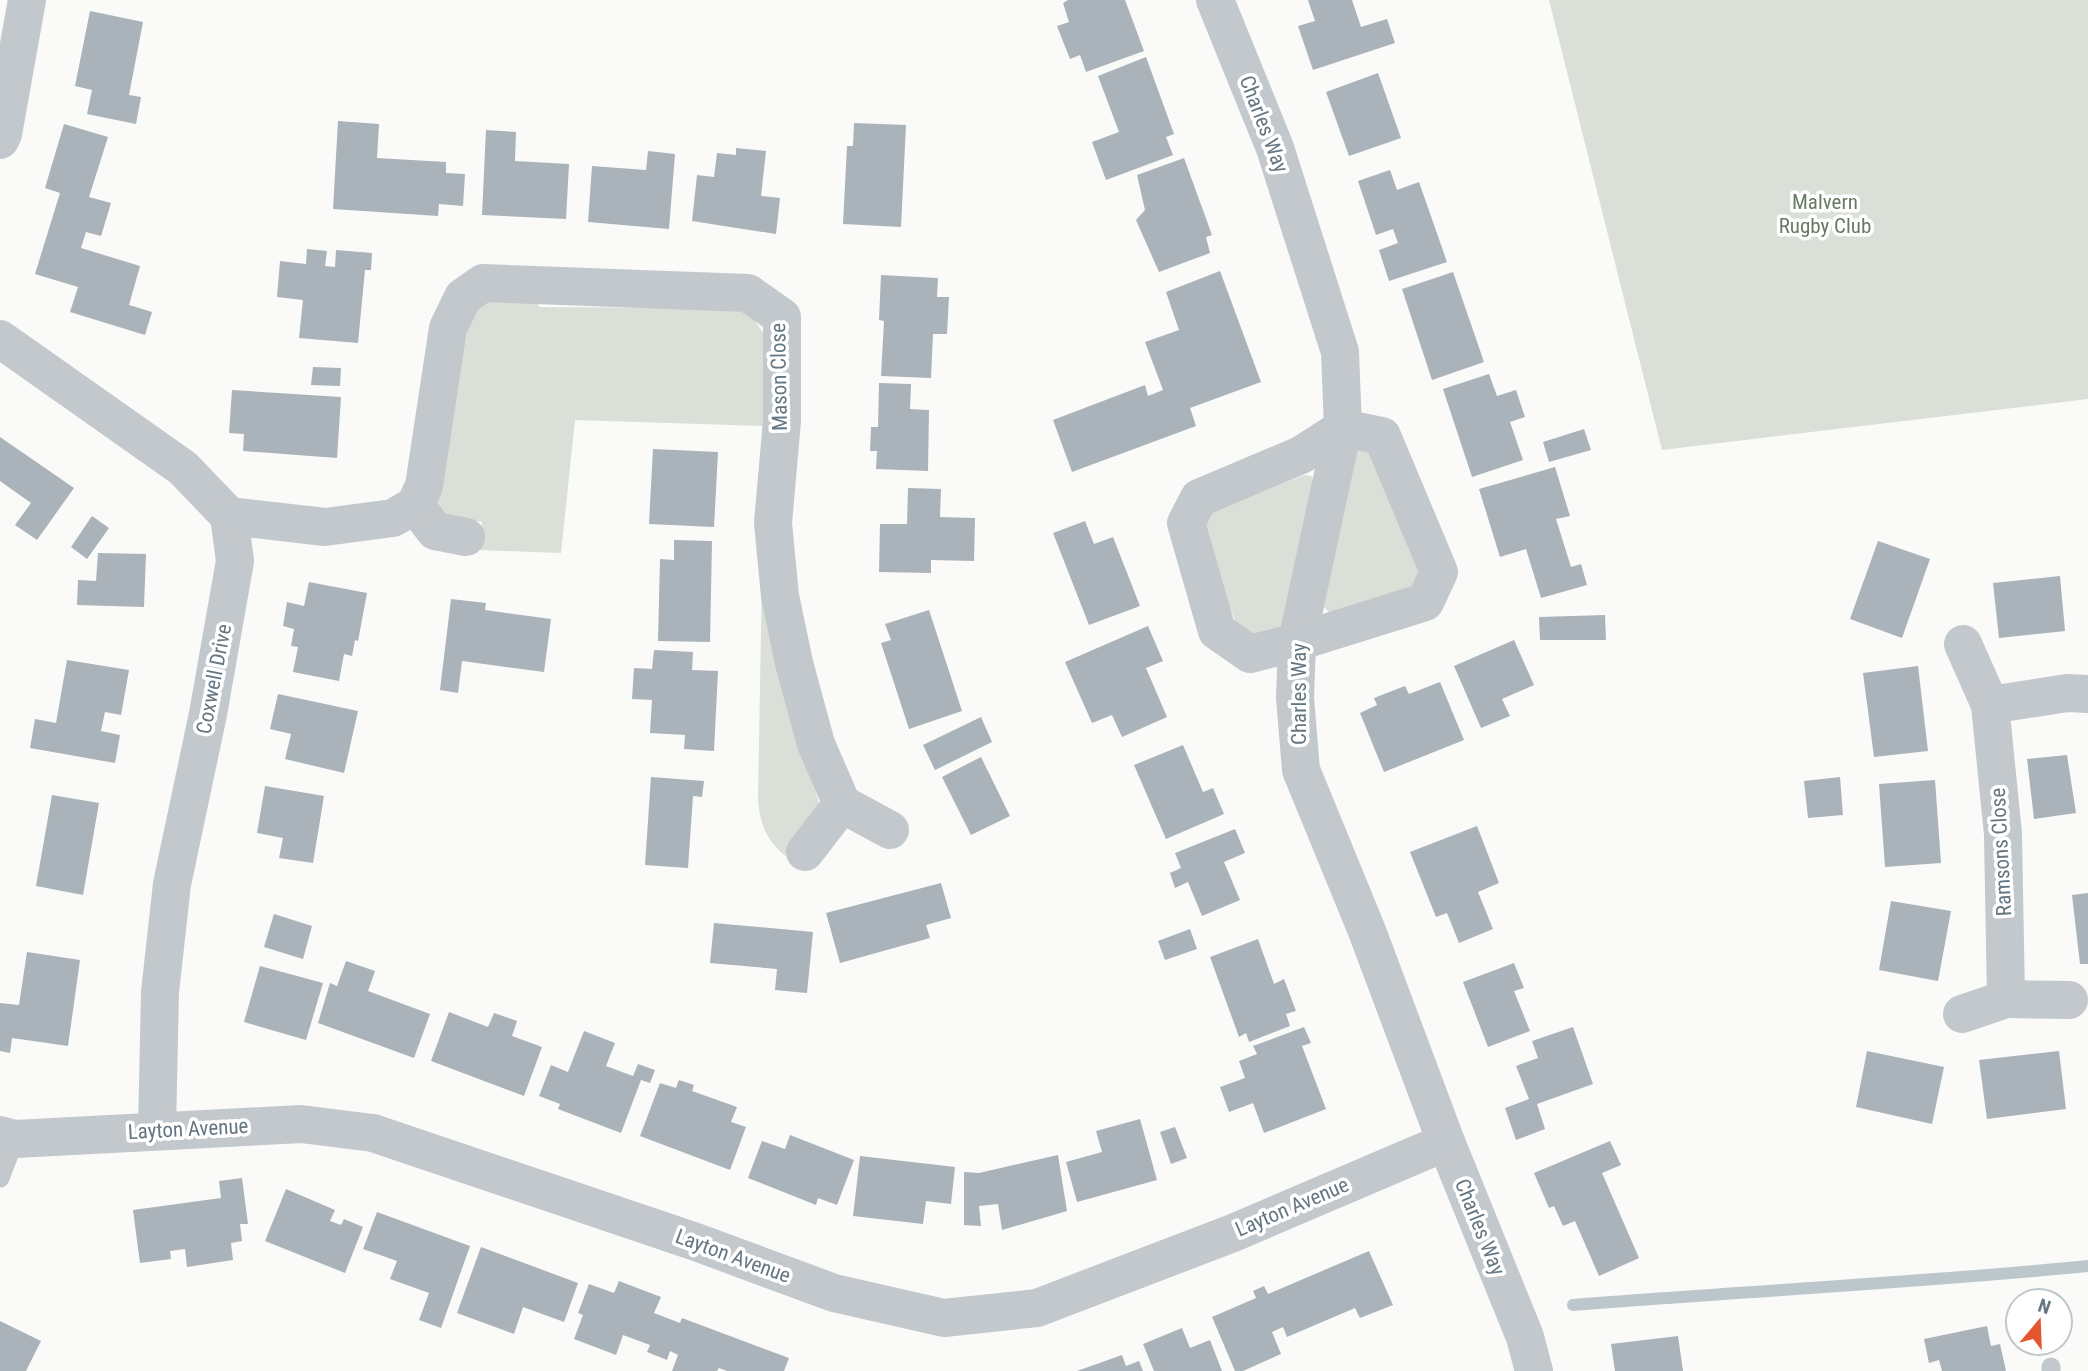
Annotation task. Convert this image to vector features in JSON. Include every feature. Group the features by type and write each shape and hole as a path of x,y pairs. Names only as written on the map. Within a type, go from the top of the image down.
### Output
{"street":[{"path":"0,140 27,0"},
{"name":"Charles Way","path":"1215,0 1275,148 1340,352 1343,428 1297,642 1295,698 1301,770 1367,931 1446,1142 1525,1337 1534,1371"},
{"name":"Mason Close","path":"415,505 424,486 448,328 463,297 483,283 748,293 782,317 782,421 774,523 780,596 794,663 816,744 842,804"},
{"path":"0,339 183,468 229,516 325,527 393,518 415,505 436,531 467,537"},
{"path":"1343,428 1382,436 1439,572 1425,602 1250,654 1217,631 1186,523 1199,498 1301,455 1343,428"},
{"name":"Coxwell Drive","path":"158,1130 160,992 172,884 208,714 235,561 229,516"},
{"name":"Ramsons Close","path":"1963,644 1990,705 2003,834 2006,999"},
{"path":"1990,705 2067,693 2088,694"},
{"path":"805,852 842,804 890,830"},
{"path":"1962,1014 2006,999 2068,1000"},
{"name":"Layton Avenue","path":"7,1137 301,1124 373,1133 696,1242 834,1293 944,1318 1037,1308 1233,1233 1446,1142"}],"lane":[{"path":"0,1178 7,1137"}],"green space":[{"name":"Malvern Rugby Club","path":"1549,0 2088,0 2088,399 1662,450"},
{"path":"536,297 539,307 690,308 732,305 752,316 763,333 763,426 575,420 561,553 479,550 482,522 444,516 437,505 458,329 474,301"},
{"path":"1369,448 1421,577 1418,588 1334,617 1323,606 1354,449"},
{"path":"1305,475 1311,476 1315,483 1286,619 1278,631 1247,635 1236,623 1201,536 1206,513"},
{"path":"762,575 783,676 819,803 803,834 785,856 766,832 758,801"}],"building":[{"path":"1068,0 1125,0 1144,51 1086,72 1080,55 1070,59 1057,26 1069,22 1063,3"},
{"path":"1308,0 1352,0 1361,27 1387,19 1395,43 1313,70 1298,26 1315,21"},
{"path":"90,11 143,22 129,95 141,97 136,124 87,114 92,90 75,86"},
{"path":"1146,57 1174,134 1166,137 1173,155 1106,180 1092,142 1119,132 1098,76"},
{"path":"1378,73 1401,138 1349,156 1326,92"},
{"path":"338,121 379,124 377,158 446,162 446,173 465,174 463,206 439,204 438,216 333,209"},
{"path":"854,123 906,125 901,227 843,224 847,146 853,146"},
{"path":"64,124 108,137 89,197 111,203 101,236 86,232 81,248 140,266 129,305 152,312 145,335 70,312 78,287 35,274 60,193 45,188"},
{"path":"486,130 516,132 515,161 569,164 566,219 482,215"},
{"path":"736,148 766,151 761,196 780,198 776,234 692,221 697,175 714,177 717,153 736,155"},
{"path":"648,151 675,154 669,229 588,222 592,166 646,170"},
{"path":"1184,158 1212,235 1206,237 1210,253 1159,272 1136,220 1145,210 1137,175"},
{"path":"1390,170 1397,190 1419,182 1447,262 1389,281 1379,250 1398,243 1393,229 1376,235 1358,181"},
{"path":"307,249 327,251 325,266 335,267 336,250 372,253 371,270 365,270 358,343 299,338 303,300 277,297 280,261 306,264"},
{"path":"1220,271 1261,382 1190,408 1196,426 1072,472 1053,420 1145,385 1148,396 1163,390 1145,342 1179,330 1166,292"},
{"path":"1453,272 1484,362 1432,380 1402,289"},
{"path":"881,275 938,278 937,297 949,297 947,334 933,334 931,378 881,376 884,321 879,320"},
{"path":"313,367 341,368 340,386 311,385"},
{"path":"1489,374 1497,396 1516,390 1525,417 1510,422 1523,460 1472,477 1443,389"},
{"path":"879,383 911,384 910,409 929,410 928,471 876,469 877,451 870,451 871,427 878,427"},
{"path":"232,390 341,397 337,458 243,451 244,434 229,433"},
{"path":"1584,429 1591,450 1549,462 1543,442"},
{"path":"0,437 74,488 37,540 15,525 31,503 0,481"},
{"path":"653,449 718,452 714,527 649,524"},
{"path":"1555,467 1570,516 1556,519 1571,567 1581,564 1587,585 1541,598 1526,549 1500,557 1479,489"},
{"path":"908,488 941,489 940,517 975,518 974,561 931,560 931,573 879,572 880,524 907,524"},
{"path":"92,516 109,528 87,559 71,547"},
{"path":"1085,521 1094,544 1113,537 1140,606 1089,625 1053,533"},
{"path":"674,540 712,541 710,642 658,641 660,559 674,560"},
{"path":"1878,541 1930,559 1902,638 1850,619"},
{"path":"98,553 146,554 144,607 77,605 78,580 96,581"},
{"path":"2060,576 2065,631 1999,638 1993,583"},
{"path":"309,582 367,593 358,641 355,640 352,656 344,654 339,681 293,672 298,647 291,646 294,629 283,626 287,602 304,606"},
{"path":"451,599 486,603 485,610 551,619 544,672 462,661 458,693 440,690"},
{"path":"929,610 962,711 909,729 881,643 891,640 885,624"},
{"path":"1605,615 1606,640 1540,640 1539,617"},
{"path":"1148,626 1163,661 1146,668 1167,717 1122,737 1112,715 1092,723 1065,662"},
{"path":"1514,640 1534,685 1502,699 1510,716 1481,728 1454,666"},
{"path":"654,650 693,652 692,670 718,671 714,751 684,749 685,735 650,733 652,700 632,699 634,668 652,669"},
{"path":"67,660 129,670 121,715 105,712 101,731 120,735 115,763 30,748 35,719 56,723"},
{"path":"1918,666 1928,751 1874,757 1863,673"},
{"path":"1440,682 1464,740 1384,772 1360,713 1377,705 1374,698 1405,686 1409,694"},
{"path":"278,694 358,711 344,773 285,759 291,734 270,729"},
{"path":"981,717 992,742 935,770 923,745"},
{"path":"1183,745 1203,792 1213,788 1224,814 1166,839 1134,765"},
{"path":"2067,755 2076,813 2034,819 2027,759"},
{"path":"981,757 1010,816 971,835 942,777"},
{"path":"651,777 704,781 702,797 693,796 688,868 645,865"},
{"path":"1840,777 1843,815 1808,818 1804,781"},
{"path":"1935,780 1941,863 1885,867 1879,784"},
{"path":"265,786 324,796 313,863 279,858 283,838 257,833"},
{"path":"52,795 99,803 83,895 36,886"},
{"path":"1477,826 1499,883 1478,892 1493,929 1459,943 1447,913 1436,917 1410,852"},
{"path":"1235,829 1245,853 1224,862 1240,900 1202,916 1188,882 1175,888 1170,873 1181,868 1175,853"},
{"path":"941,883 951,918 926,925 930,938 840,963 826,913"},
{"path":"2088,893 2088,964 2080,964 2072,895"},
{"path":"1891,901 1951,911 1938,981 1879,970"},
{"path":"274,914 312,926 303,959 264,947"},
{"path":"714,923 813,932 807,993 775,990 777,969 710,963"},
{"path":"1190,929 1197,949 1165,960 1158,941"},
{"path":"1258,939 1274,984 1284,979 1296,1011 1286,1014 1290,1026 1249,1042 1246,1033 1239,1037 1210,957"},
{"path":"27,952 80,960 68,1046 12,1038 10,1053 0,1051 0,1003 19,1005"},
{"path":"346,961 375,971 368,991 430,1014 414,1058 318,1023 330,983 337,986"},
{"path":"1514,963 1524,988 1514,991 1530,1031 1488,1047 1463,982"},
{"path":"260,966 323,983 306,1040 244,1022"},
{"path":"449,1012 488,1027 494,1013 517,1021 512,1036 542,1047 524,1096 431,1061"},
{"path":"1304,1027 1311,1043 1302,1046 1326,1109 1264,1133 1253,1103 1229,1112 1220,1087 1245,1078 1239,1061 1257,1054 1253,1046"},
{"path":"1573,1027 1593,1084 1537,1104 1545,1129 1516,1140 1505,1108 1529,1099 1516,1066 1538,1058 1532,1041"},
{"path":"584,1031 615,1043 606,1066 633,1076 638,1064 655,1070 650,1083 641,1080 621,1133 558,1109 560,1104 539,1096 551,1065 568,1072"},
{"path":"1867,1051 1944,1067 1932,1124 1856,1107"},
{"path":"2059,1051 2066,1109 1987,1119 1979,1060"},
{"path":"679,1080 694,1085 692,1091 737,1107 731,1122 746,1127 730,1170 640,1136 660,1083 676,1088"},
{"path":"1140,1119 1157,1180 1077,1202 1066,1162 1102,1152 1096,1131"},
{"path":"1175,1127 1187,1158 1171,1164 1160,1132"},
{"path":"790,1135 854,1160 837,1205 818,1198 816,1205 748,1178 762,1141 785,1149"},
{"path":"1610,1141 1621,1165 1602,1173 1639,1258 1599,1276 1575,1221 1563,1226 1554,1206 1549,1208 1534,1173"},
{"path":"1058,1155 1067,1211 1002,1230 998,1204 979,1206 981,1226 964,1225 964,1172 979,1173"},
{"path":"860,1156 955,1167 951,1204 926,1201 923,1224 853,1216"},
{"path":"242,1178 248,1224 240,1224 242,1241 231,1243 233,1260 187,1267 185,1249 170,1251 171,1259 140,1263 133,1210 221,1198 219,1181"},
{"path":"286,1189 335,1210 330,1221 341,1225 344,1219 363,1227 345,1273 265,1241"},
{"path":"377,1212 470,1246 441,1328 419,1320 429,1293 390,1279 397,1261 363,1249"},
{"path":"481,1247 578,1283 564,1322 523,1307 514,1334 457,1313"},
{"path":"1369,1251 1393,1305 1360,1318 1355,1308 1287,1337 1283,1327 1272,1332 1281,1354 1243,1371 1235,1371 1212,1317 1256,1298 1253,1291 1264,1286 1268,1294"},
{"path":"619,1281 661,1297 654,1313 680,1323 682,1318 789,1358 784,1371 727,1371 719,1368 717,1371 672,1371 678,1355 670,1351 667,1360 647,1352 650,1345 623,1335 616,1355 574,1339 583,1315 578,1313 589,1284 614,1293"},
{"path":"0,1321 41,1341 26,1371 0,1371"},
{"path":"1987,1326 1991,1346 2000,1344 2006,1371 1942,1371 1939,1360 1929,1363 1924,1339"},
{"path":"1182,1328 1190,1348 1210,1340 1222,1371 1154,1371 1143,1344"},
{"path":"1678,1336 1683,1371 1615,1371 1611,1344"},
{"path":"1122,1355 1126,1366 1139,1361 1143,1371 1077,1371"}],"waterway":[{"path":"1573,1305 2088,1266"}]}
